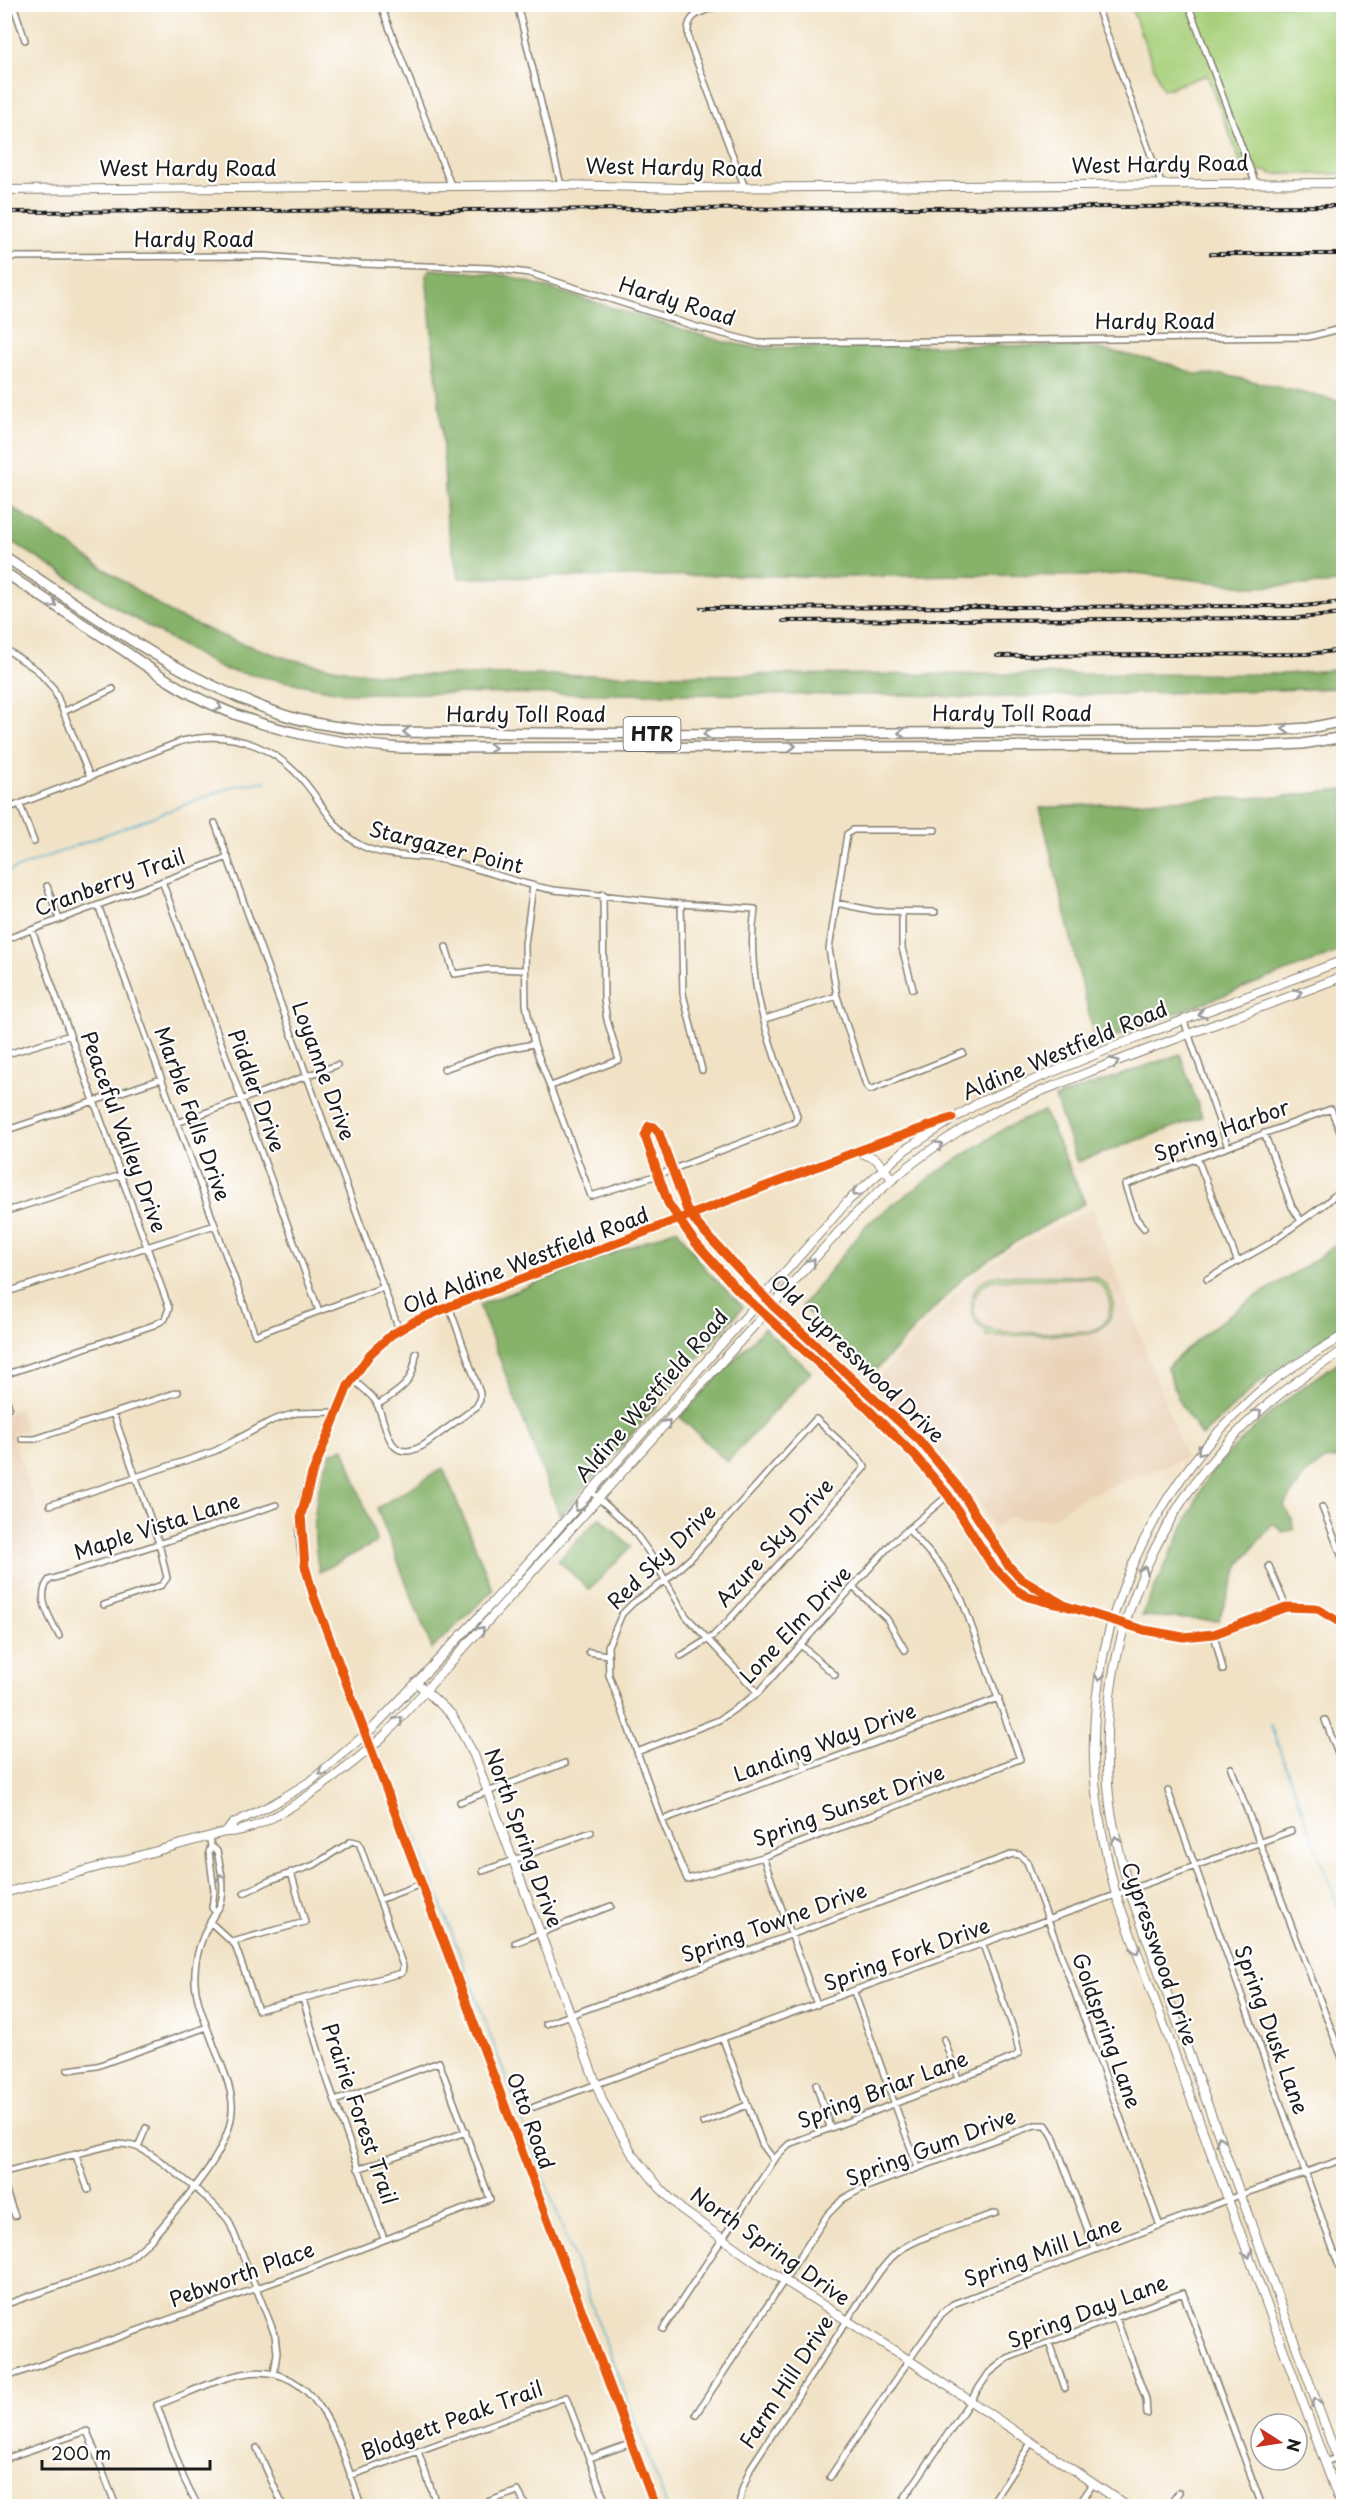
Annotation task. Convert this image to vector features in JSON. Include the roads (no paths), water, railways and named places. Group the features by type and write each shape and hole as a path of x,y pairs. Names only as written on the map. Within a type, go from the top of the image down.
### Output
{"highway":[{"name":"Hardy Toll Road","path":"4,556 156,656 202,682 286,716 328,726 368,731 738,734 1249,731 1309,728 1344,722"},
{"name":"Hardy Toll Road","path":"4,572 181,688 213,705 258,723 300,735 369,746 400,748 1261,746 1302,744 1344,737"}],"main road":[{"name":"West Hardy Road","path":"4,190 561,184 745,188 1344,183"},
{"name":"Aldine Westfield Road","path":"225,1832 234,1823 273,1804 311,1781 366,1734 545,1545 833,1217 906,1149 952,1118 995,1095 1344,960"},
{"name":"Aldine Westfield Road","path":"4,1893 209,1836 233,1832 289,1806 314,1791 371,1748 426,1691 870,1197 892,1179 976,1121 1053,1087 1344,976"},
{"path":"1050,1073 1053,1087"},
{"name":"Old Aldine Westfield Road","path":"371,1748 314,1597 304,1566 301,1545 303,1503 337,1412 352,1379 370,1354 399,1330 449,1306 952,1118"},
{"path":"859,1152 876,1159 892,1179"},
{"name":"Old Cypresswood Drive","path":"691,1216 773,1306 920,1441 958,1487 1008,1565 1021,1579 1066,1606"},
{"path":"833,1217 843,1227"},
{"name":"Old Cypresswood Drive","path":"679,1221 715,1266 764,1315 865,1406 915,1456 948,1495 992,1565 1015,1588 1028,1597 1066,1606 1124,1625 1183,1637 1214,1634 1286,1607"},
{"name":"Cypresswood Drive","path":"1341,2506 1116,1895 1100,1826 1094,1757 1098,1689 1112,1620 1139,1547 1154,1520 1184,1473 1250,1400 1308,1357 1344,1335"},
{"name":"Cypresswood Drive","path":"1344,1350 1282,1392 1230,1440 1190,1490 1165,1529 1142,1574 1124,1625 1112,1677 1107,1757 1116,1841 1129,1890 1240,2195 1340,2456 1344,2476"},
{"path":"1308,1357 1314,1369"},
{"path":"691,1379 699,1387"},
{"path":"865,1406 874,1397"},
{"path":"1221,1430 1230,1440"},
{"path":"641,1436 649,1443"},
{"path":"969,1528 980,1520"},
{"path":"1154,1520 1165,1529"},
{"path":"545,1545 552,1551"},
{"path":"1286,1607 1316,1608 1344,1625"},
{"path":"487,1608 495,1614"},
{"name":"North Spring Drive","path":"416,1682 458,1722 474,1755 596,2084 617,2129 645,2170 681,2209 723,2240 846,2322 909,2360 1031,2444 1127,2506"},
{"path":"1094,1757 1107,1757"},
{"path":"1170,2043 1183,2039"},
{"path":"1276,2331 1289,2326"}],"street":[{"path":"13,4 26,40"},
{"path":"380,4 451,185"},
{"path":"517,4 561,184"},
{"path":"724,4 696,15 690,20 687,30 689,41 745,188"},
{"path":"1096,4 1161,183"},
{"path":"1188,4 1255,182"},
{"name":"Hardy Road","path":"4,257 266,256 362,264 490,268 529,273 697,327 759,343 1308,337 1344,328"},
{"path":"4,648 37,670 46,679 64,711 90,777"},
{"path":"64,711 113,688"},
{"name":"Stargazer Point","path":"4,810 182,741 207,736 232,738 256,745 280,758 296,772 345,834 360,845 382,853 450,861 533,886 681,904 755,909 752,926 753,963 757,995 765,1019"},
{"path":"20,805 34,842"},
{"name":"Loyanne Drive","path":"215,823 399,1330"},
{"path":"935,831 853,830 847,834 831,925 829,950 837,996 866,1085 870,1090 963,1053"},
{"name":"Cranberry Trail","path":"4,940 228,857"},
{"name":"Piddler Drive","path":"162,881 319,1311"},
{"path":"47,886 59,919"},
{"path":"533,886 525,945 525,1005 534,1044 591,1196 658,1175 795,1122 797,1116 781,1074 765,1019 837,996"},
{"path":"551,1086 619,1060 607,1020 604,1000 603,894"},
{"path":"836,903 875,911 935,912"},
{"path":"681,904 683,994 702,1070"},
{"name":"Marble Falls Drive","path":"98,905 255,1335 319,1311"},
{"path":"902,912 902,948 913,989"},
{"name":"Peaceful Valley Drive","path":"4,1375 165,1319 170,1308 32,930"},
{"path":"446,947 454,974 488,969 524,970"},
{"path":"1184,1021 1228,1146"},
{"path":"4,1055 70,1035"},
{"path":"444,1069 496,1051 534,1044"},
{"path":"177,1123 337,1065"},
{"path":"4,1131 162,1079"},
{"name":"Spring Harbor","path":"1144,1228 1136,1218 1125,1185 1331,1109 1344,1142"},
{"path":"679,1221 668,1203 645,1136 649,1126 654,1127 659,1133 691,1216"},
{"path":"1264,1133 1292,1207 1301,1221"},
{"path":"1197,1158 1237,1260"},
{"path":"4,1212 121,1175"},
{"path":"1207,1279 1269,1244 1325,1204 1344,1187"},
{"path":"4,1293 215,1225"},
{"path":"319,1311 384,1287"},
{"path":"352,1379 369,1393 377,1405 391,1443 396,1448 409,1452 424,1445 476,1407 480,1401 480,1393 449,1306"},
{"path":"377,1405 405,1386 412,1375 416,1353"},
{"path":"4,1392 9,1407"},
{"path":"22,1439 35,1439 178,1392"},
{"path":"50,1504 215,1451 273,1420 297,1413 337,1412"},
{"path":"105,1605 162,1585 167,1578 159,1543 113,1413"},
{"name":"Azure Sky Drive","path":"681,1656 708,1639 765,1580 864,1467 860,1460 816,1419"},
{"name":"Red Sky Drive","path":"687,1879 662,1820 609,1675 607,1655 610,1637 622,1614 693,1556 816,1419"},
{"name":"Lone Elm Drive","path":"637,1752 719,1720 758,1693 892,1543 958,1487"},
{"path":"592,1492 643,1542 686,1616 758,1693"},
{"name":"Maple Vista Lane","path":"59,1636 44,1603 43,1594 49,1580 276,1505"},
{"path":"1322,1507 1344,1562"},
{"path":"908,1529 942,1567 955,1586 968,1614 999,1698"},
{"path":"1269,1566 1286,1607"},
{"path":"853,1587 887,1619 905,1650"},
{"path":"1214,1634 1223,1670"},
{"path":"802,1646 835,1675"},
{"path":"589,1652 607,1655"},
{"name":"Spring Sunset Drive","path":"687,1879 764,1857 1020,1759 999,1698"},
{"name":"Landing Way Drive","path":"662,1820 999,1698"},
{"path":"1325,1720 1344,1770"},
{"name":"Otto Road","path":"371,1748 655,2506"},
{"path":"800,1750 806,1768"},
{"path":"460,1802 565,1763"},
{"path":"1231,1768 1344,2063"},
{"name":"Spring Dusk Lane","path":"1168,1791 1344,2280"},
{"name":"Spring Fork Drive","path":"534,2107 1291,1831"},
{"path":"483,1871 591,1832"},
{"path":"209,1836 211,1846 208,1852 214,1891 212,1908 214,1911"},
{"path":"210,1922 232,1942 238,1953 258,2010 403,1970 359,1843 354,1841 314,1865 291,1872 244,1893"},
{"path":"4,2305 128,2260 148,2243 223,2146 231,2120 230,2088 196,1992 195,1973 199,1950 214,1911 218,1909 222,1885 217,1851 211,1846"},
{"name":"Goldspring Lane","path":"1013,1854 1020,1855 1027,1862 1160,2226"},
{"name":"Spring Towne Drive","path":"546,2024 1013,1854"},
{"path":"764,1857 817,2005"},
{"path":"232,1942 305,1922 291,1872"},
{"path":"379,1900 422,1884"},
{"path":"515,1943 611,1906"},
{"name":"Spring Briar Lane","path":"663,2329 774,2160 789,2144 1014,2058 1019,2053 1018,2043 983,1945"},
{"path":"854,1992 918,2168"},
{"name":"Prairie Forest Trail","path":"303,1999 334,2101 384,2239"},
{"path":"68,2070 97,2067 207,2026"},
{"path":"723,2039 762,2144 774,2160"},
{"path":"944,2039 958,2079"},
{"path":"334,2101 439,2062 466,2132 358,2169"},
{"path":"816,2084 830,2127"},
{"path":"704,2123 747,2105"},
{"name":"Spring Gum Drive","path":"696,2414 828,2214 843,2199 861,2189 1039,2125 1046,2126 1053,2136 1095,2250"},
{"path":"138,2147 146,2127"},
{"name":"Pebworth Place","path":"4,2378 256,2289 490,2199 466,2132"},
{"path":"4,2172 116,2144 138,2147 192,2187 218,2208 229,2221 275,2335 277,2353 274,2374"},
{"path":"75,2153 88,2190"},
{"name":"Spring Mill Lane","path":"830,2477 943,2312 953,2304 1228,2199 1344,2159"},
{"path":"4,2186 15,2216"},
{"name":"Farm Hill Drive","path":"739,2506 742,2490 751,2467 881,2270 900,2250 996,2213"},
{"path":"148,2243 153,2248"},
{"name":"Spring Day Lane","path":"899,2506 989,2373 1008,2358 1183,2294 1262,2506"},
{"path":"1116,2318 1146,2399 1147,2414"},
{"path":"1049,2343 1065,2388"},
{"path":"198,2506 183,2479 157,2404 237,2376 256,2373 274,2374 299,2385 317,2402 329,2421 361,2506"},
{"name":"Blodgett Peak Trail","path":"350,2476 566,2397 590,2458"},
{"path":"4,2459 87,2431 116,2506"},
{"path":"607,2506 590,2458 632,2443"},
{"path":"990,2506 1031,2444"},
{"path":"256,2448 283,2506"},
{"path":"418,2451 437,2506"},
{"path":"1325,2462 1340,2456"},
{"path":"1078,2506 1093,2484"},
{"path":"476,2506 518,2491 524,2506"},
{"path":"1169,2506 1179,2492"}],"waterway":[{"path":"4,873 234,786 266,781"},
{"path":"1270,1724 1344,1922"},
{"path":"404,1805 667,2506"}],"railway":[{"path":"4,212 1344,206"},
{"path":"1211,254 1344,254"},
{"path":"701,608 1303,606 1344,602"},
{"path":"783,621 1298,618 1344,614"},
{"path":"997,656 1307,654 1344,650"}]}
